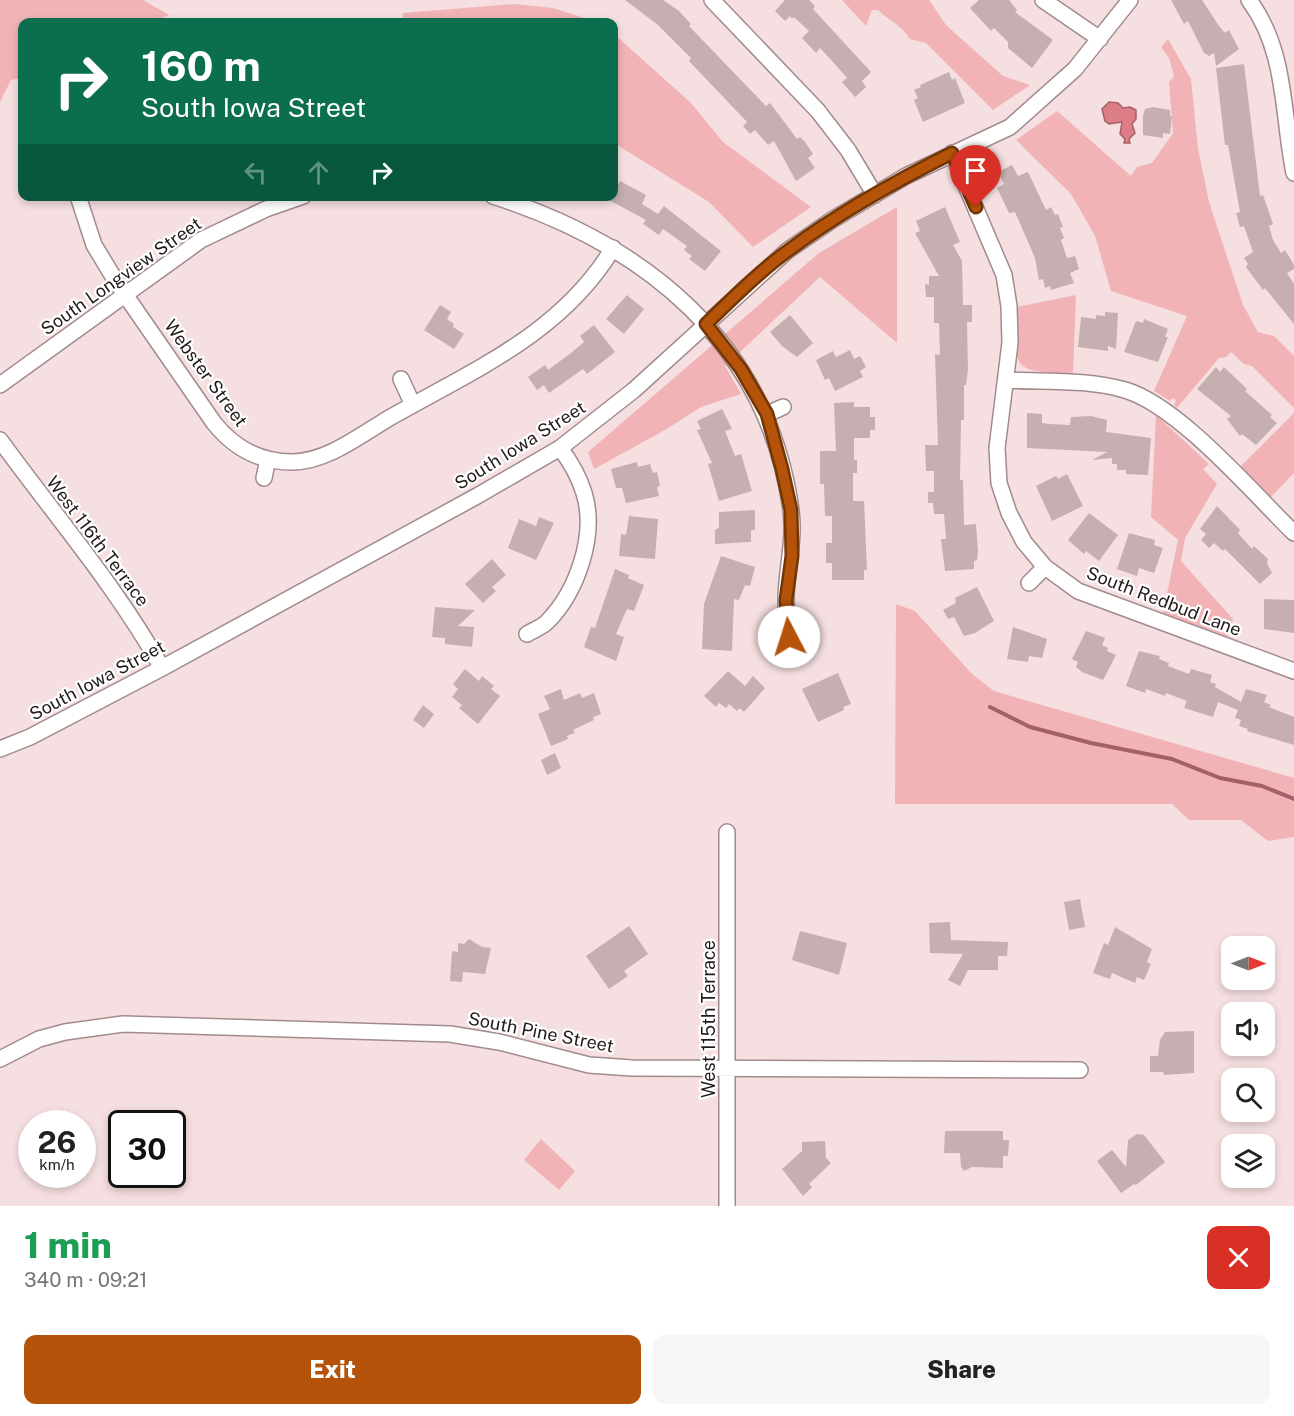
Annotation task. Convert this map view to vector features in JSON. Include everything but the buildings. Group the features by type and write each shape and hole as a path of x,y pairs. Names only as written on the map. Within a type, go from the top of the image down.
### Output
{"street":[{"path":"712,0 818,111 848,150 874,195"},
{"path":"1043,0 1100,39"},
{"name":"South Iowa Street","path":"0,749 30,737 162,668 477,496 560,448 634,390 788,251 832,220 874,195 952,153 1010,127 1050,94 1100,39 1130,0"},
{"path":"1249,0 1260,15 1276,52 1294,173"},
{"name":"South Redbud Lane","path":"952,153 1004,275 1009,306 1007,380 997,448 999,483 1009,513 1024,542 1045,567 1069,585 1096,600 1294,670"},
{"name":"Webster Street","path":"80,201 94,245 227,440 249,454 292,462 326,454 505,355 580,294 613,248"},
{"name":"South Longview Street","path":"0,385 201,240 266,209 289,201"},
{"path":"507,201 533,210 613,248 662,282 706,324 741,369 767,414 791,510 792,556 786,600 789,637"},
{"path":"401,379 412,405"},
{"path":"1007,380 1100,385 1126,390 1155,403 1179,421 1294,534"},
{"path":"767,414 783,406"},
{"name":"West 116th Terrace","path":"0,440 96,566 146,639 162,668"},
{"path":"527,634 546,623 560,606 579,572 587,532 584,494 560,448"},
{"path":"264,478 268,459"},
{"path":"1029,583 1045,567"},
{"name":"West 115th Terrace","path":"727,1206 728,832"},
{"name":"South Pine Street","path":"0,1059 39,1039 65,1032 123,1024 450,1034 499,1041 589,1065 728,1070 1080,1070"}],"shaded area":[{"path":"0,0 143,0 169,15 162,18 18,18 18,79 11,80 0,102"},
{"path":"842,0 929,0 946,25 1003,76 1030,85 993,110 926,43 910,39 903,30 878,10 872,10 866,26"},
{"path":"514,4 553,8 584,18 403,18 403,13"},
{"path":"618,38 691,103 723,142 811,207 753,247 709,202 618,145"},
{"path":"1168,39 1191,79 1198,148 1209,202 1243,305 1258,332 1274,336 1294,356 1294,408 1252,366 1244,364 1231,352 1226,357 1219,358 1177,408 1174,405 1176,400 1172,398 1170,401 1154,391 1187,316 1111,291 1095,236 1071,194 1016,140 1057,111 1131,176 1137,167 1152,163 1173,133 1169,82 1174,76 1169,58 1161,47"},
{"path":"1109,102 1136,110 1136,119 1132,124 1135,133 1129,139 1130,143 1124,143 1125,139 1120,134 1122,122 1109,124 1105,121 1102,109"},
{"path":"897,207 897,343 820,277 725,366 741,394 701,407 665,430 594,469 588,452 819,253"},
{"path":"1076,295 1073,373 1052,373 1026,368 1016,354 1017,307"},
{"path":"1294,413 1294,473 1270,498 1239,468"},
{"path":"1156,415 1209,464 1203,469 1217,484 1185,538 1181,561 1233,619 1228,637 1163,613 1178,540 1151,517"},
{"path":"896,604 915,611 972,674 994,691 1294,778 1294,837 1268,841 1241,820 1189,820 1172,804 895,804"},
{"path":"541,1139 575,1171 559,1190 524,1160"}],"waterway":[{"path":"990,707 1030,727 1091,743 1172,759 1220,778 1262,786 1294,799"}],"route":[{"path":"789,637 786,600 792,556 791,510 782,469 767,414 741,369 706,324 788,251 832,220 906,176 952,153 976,207"}]}
